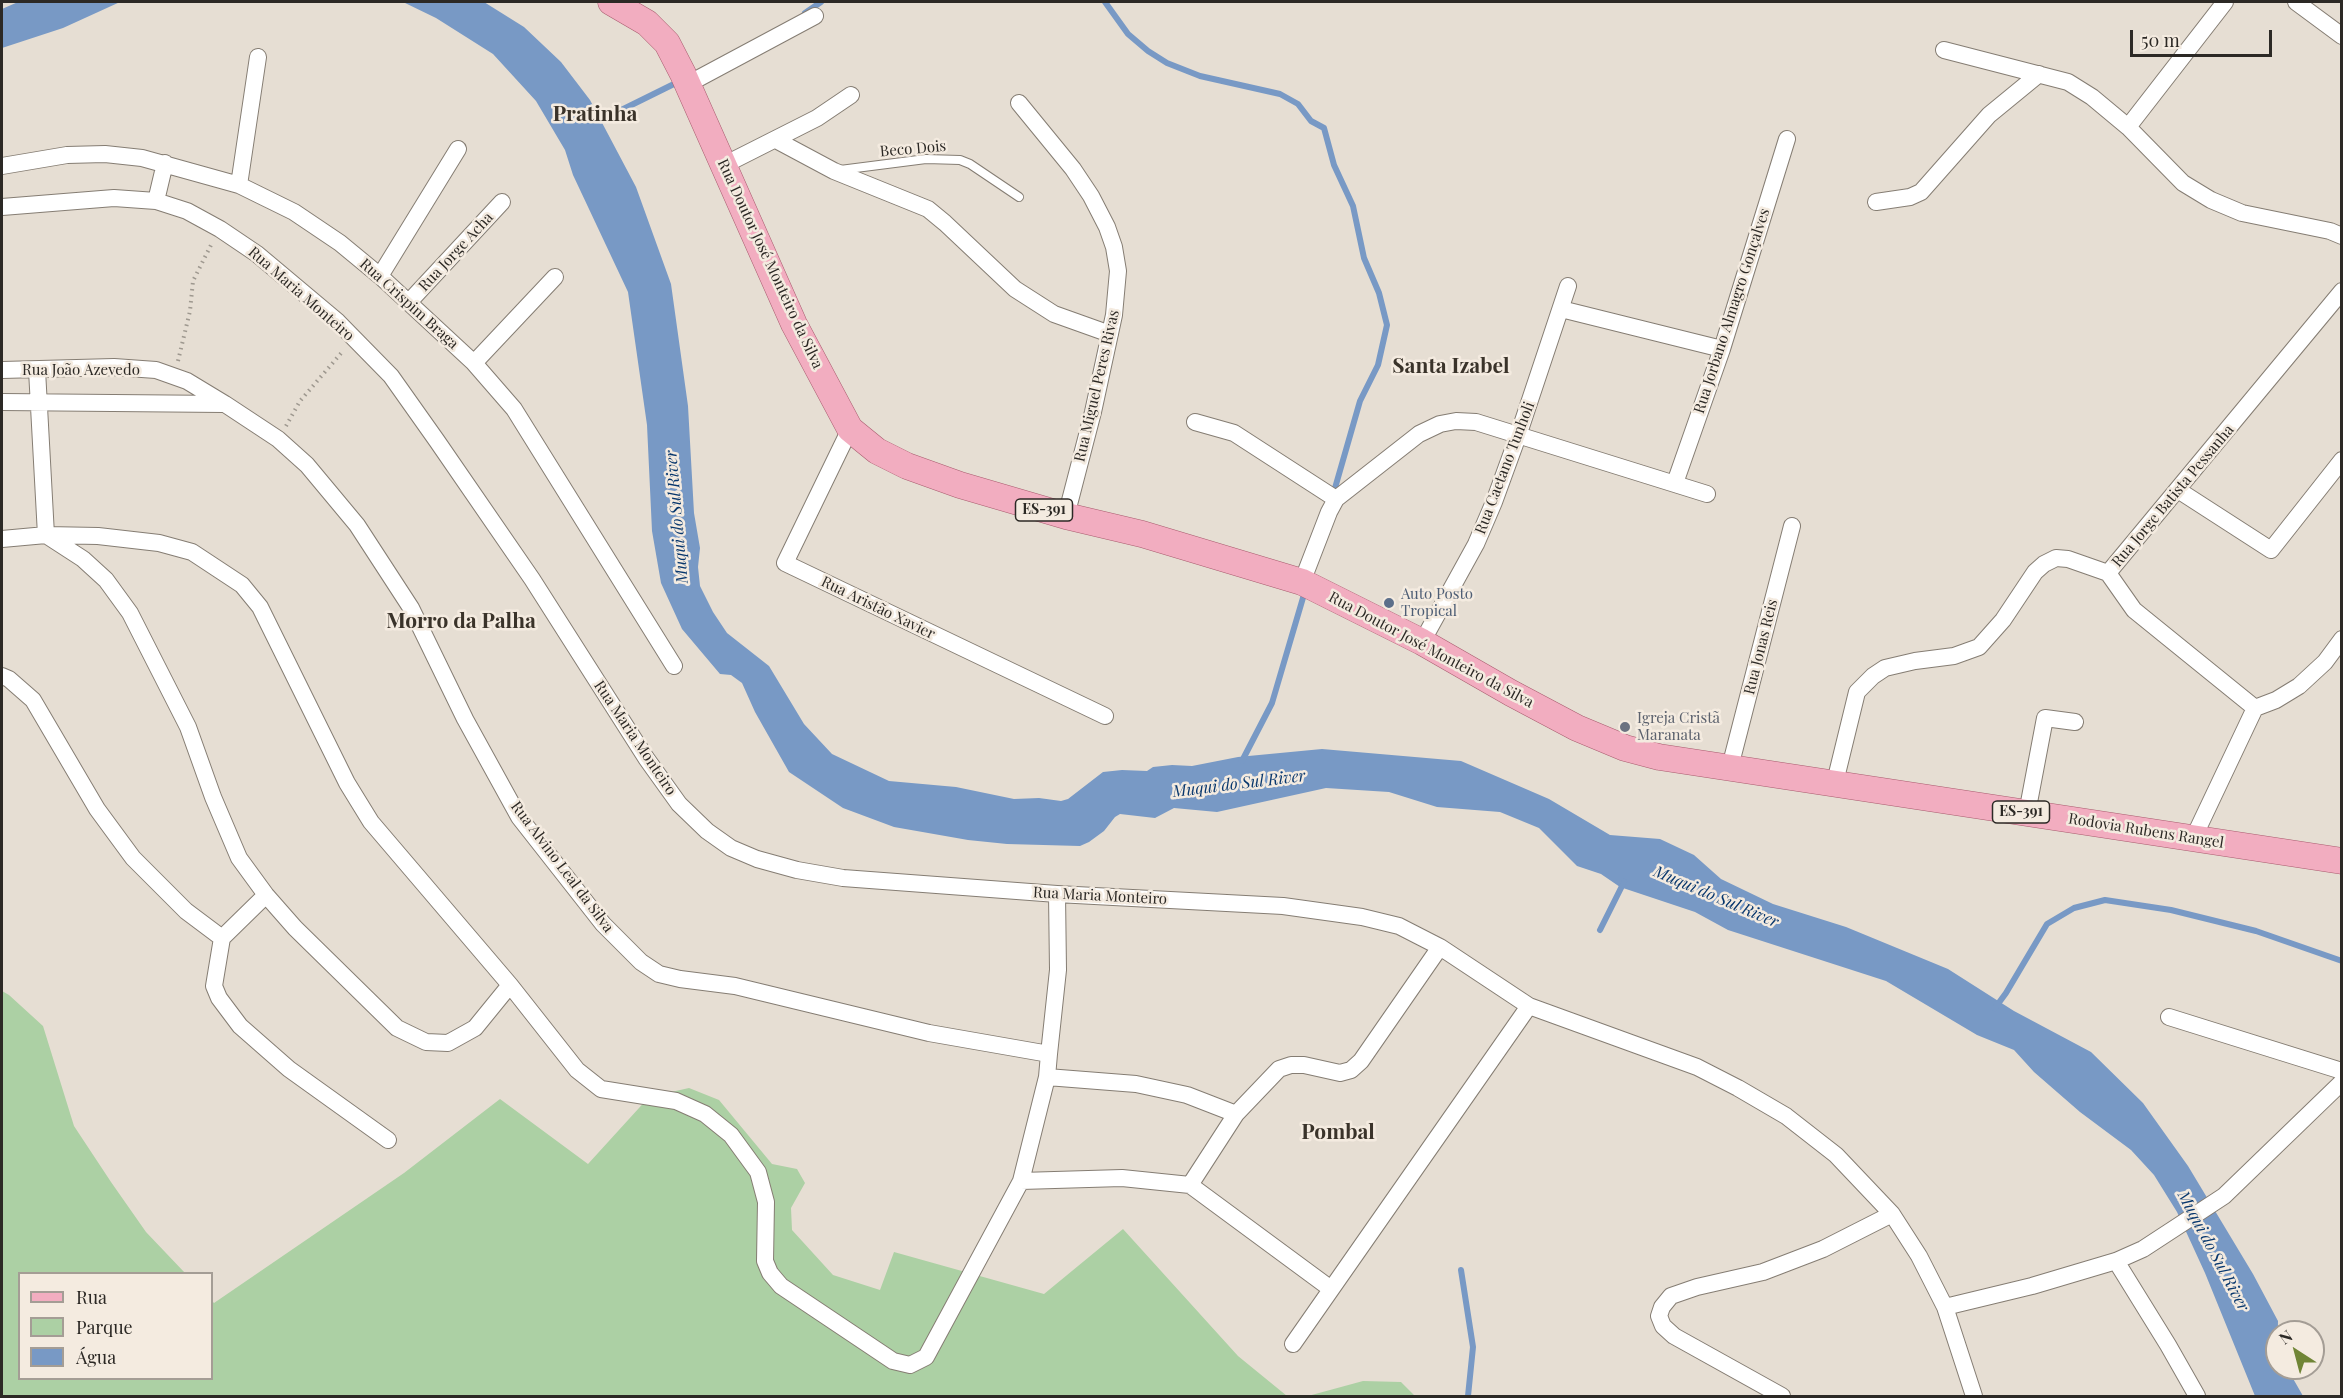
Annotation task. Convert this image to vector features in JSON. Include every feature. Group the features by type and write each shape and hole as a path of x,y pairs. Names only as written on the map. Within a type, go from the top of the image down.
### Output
{"main road":[{"name":"Rua Doutor José Monteiro da Silva","path":"611,2 647,23 667,43 688,84 794,324 850,429 877,451 907,466 960,485 1066,516 1142,534 1302,582 1422,642 1510,693 1577,728 1625,748 1659,757 1701,762"},
{"name":"Rodovia Rubens Rangel","path":"1701,762 2342,861"}],"street":[{"path":"2128,127 2225,2"},
{"path":"2296,2 2342,36"},
{"path":"688,84 815,16"},
{"path":"1944,50 2068,82 2092,97 2128,127 2183,183 2211,200 2242,213 2330,231 2342,236"},
{"path":"239,184 258,57"},
{"path":"1876,202 1910,197 1921,192 1989,115 2039,74"},
{"path":"724,165 816,118 851,95"},
{"name":"Rua Miguel Peres Rivas","path":"1019,103 1073,169 1107,227 1114,247 1118,271 1110,334 1093,412 1066,516"},
{"name":"Rua Jorbano Almagro Gonçalves","path":"1676,483 1722,349 1787,139"},
{"path":"776,140 834,171 927,209 1015,289 1054,314 1110,334"},
{"path":"380,276 458,148"},
{"name":"Rua Crispim Braga","path":"2,166 67,155 105,154 165,163 239,184 294,212 340,243 380,276 474,363 514,409 674,666"},
{"path":"156,201 165,163"},
{"name":"Rua Maria Monteiro","path":"2,207 114,198 156,201 187,211 220,229 257,254 338,322 391,376 532,579 646,758 680,804 707,831 732,848 757,859 797,870 843,878 1057,894 1282,906 1400,926 1440,947 1529,1006 1697,1067 1786,1116 1836,1155 1892,1214 1919,1256 1945,1307 1974,1396"},
{"name":"Rua Jorge Acha","path":"409,302 502,202"},
{"path":"474,363 555,277"},
{"name":"Rua Caetano Tunholi","path":"1422,642 1476,544 1518,436 1568,286"},
{"name":"Rua Jorge Batista Pessanha","path":"2254,708 2134,610 2108,573 2342,291"},
{"path":"1562,309 1722,349"},
{"name":"Rua João Azevedo","path":"2,370 114,367 156,370 187,381 225,404"},
{"path":"36,370 46,535"},
{"path":"2,402 225,404"},
{"name":"Rua Alvino Leal da Silva","path":"225,404 278,439 307,465 357,525 411,608 465,719 519,817 603,924 641,963 659,974 680,979 735,986 929,1033 1049,1054"},
{"path":"1302,582 1336,499 1419,434 1440,424 1456,421 1476,422 1707,494"},
{"path":"1195,422 1234,432 1336,499"},
{"name":"Rua Aristão Xavier","path":"850,429 785,563 1105,716"},
{"path":"2178,490 2271,549 2342,460"},
{"name":"Rua Jonas Reis","path":"1730,767 1792,526"},
{"path":"2,539 46,535 98,536 159,543 192,552 242,585 260,607 347,783 371,822 510,985 577,1070 601,1089 676,1101 705,1114 731,1135 758,1172 765,1202 765,1261 770,1273 781,1286 893,1361 910,1365 926,1357 1021,1181 1047,1077 1058,970 1057,894"},
{"path":"46,535 83,559 106,580 130,613 188,728 213,797 239,858 266,895 295,928 397,1028 426,1042 448,1043 475,1028 510,985"},
{"path":"1835,782 1857,692 1873,676 1885,668 1915,661 1954,657 1979,647 2003,620 2035,572 2056,558 2068,559 2108,573"},
{"path":"2193,839 2254,708 2276,700 2299,686 2325,662 2342,639"},
{"path":"2,676 9,679 33,700 97,809 133,858 186,910 222,938"},
{"path":"2027,813 2045,718 2075,722"},
{"path":"266,895 222,938 214,986 219,998 240,1026 290,1069 388,1140"},
{"path":"1190,1185 1236,1114 1279,1069 1297,1065 1340,1072 1351,1070 1361,1061 1440,947"},
{"path":"1293,1344 1529,1006"},
{"path":"2169,1017 2342,1071"},
{"path":"1047,1077 1136,1084 1187,1095 1236,1114"},
{"path":"1945,1307 2032,1286 2116,1261 2143,1249 2224,1196 2342,1082"},
{"path":"1021,1181 1122,1178 1190,1185 1331,1288"},
{"path":"1782,1396 1674,1336 1663,1326 1659,1316 1662,1306 1671,1296 1697,1287 1762,1272 1823,1249 1892,1214"},
{"path":"2116,1261 2168,1345 2196,1396"}],"lane":[{"name":"Beco Dois","path":"834,171 926,159 960,160 970,164 1020,197"}],"path":[{"path":"174,376 190,311 193,281 220,229"},
{"path":"278,439 300,401 354,338"}],"green space":[{"path":"2,991 43,1026 74,1126 146,1232 184,1272 18,1272 18,1380 213,1380 213,1302 404,1173 500,1099 588,1164 649,1097 689,1088 719,1100 772,1164 797,1169 805,1183 791,1208 792,1230 833,1275 880,1290 894,1252 1044,1294 1123,1229 1238,1356 1287,1396 2,1396"},
{"path":"1363,1381 1401,1382 1415,1396 1308,1396"}],"water":[{"path":"18,2 120,2 63,28 2,48 2,9"},
{"name":"Muqui do Sul River","path":"403,2 484,2 524,27 561,62 590,100 636,187 671,284 688,406 694,513 700,548 698,567 700,586 727,633 769,666 804,724 832,754 889,781 956,787 1014,799 1039,798 1061,801 1068,799 1103,772 1147,771 1153,767 1172,765 1192,766 1238,757 1322,749 1461,761 1549,799 1610,835 1660,839 1694,855 1721,879 1773,904 1846,927 1948,969 2014,1011 2091,1052 2143,1103 2188,1166 2253,1274 2277,1320 2265,1320 2265,1380 2294,1380 2303,1396 2255,1396 2205,1273 2177,1212 2154,1175 2131,1150 2080,1112 2034,1072 2014,1050 1977,1035 1886,981 1728,930 1695,912 1620,887 1601,874 1577,866 1539,828 1500,812 1437,807 1389,792 1326,788 1217,812 1174,808 1155,818 1120,814 1104,831 1080,846 1007,844 968,840 894,827 843,808 789,772 755,712 742,683 731,675 720,674 682,629 661,583 652,531 647,425 628,292 573,175 565,150 536,101 493,54 436,18"}],"waterway":[{"path":"805,13 821,2"},
{"path":"1105,2 1128,34 1167,63 1200,76 1280,94 1298,104 1311,121 1324,128 1334,165 1353,206 1364,258 1379,293 1387,325 1378,365 1360,401 1333,495"},
{"path":"595,123 680,81"},
{"path":"1242,761 1272,703 1305,591"},
{"path":"1600,930 1624,882"},
{"path":"1995,1008 2047,924 2074,908 2105,900 2171,910 2256,931 2342,961"},
{"path":"1461,1270 1473,1347 1468,1396"}],"place":[{"name":"Auto Posto Tropical","path":"1389,603"},
{"name":"Igreja Cristã Maranata","path":"1625,727"}],"district":[{"name":"Pratinha","path":"595,114"},
{"name":"Santa Izabel","path":"1451,366"},
{"name":"Morro da Palha","path":"461,621"},
{"name":"Pombal","path":"1338,1132"}]}
